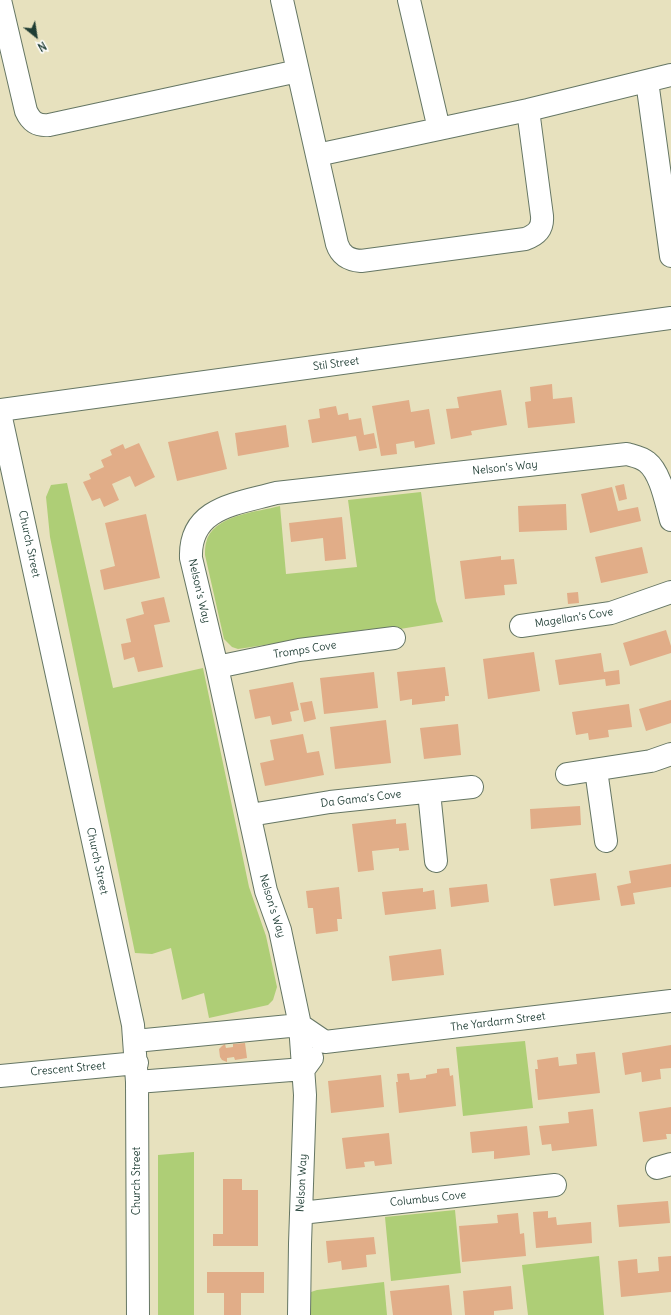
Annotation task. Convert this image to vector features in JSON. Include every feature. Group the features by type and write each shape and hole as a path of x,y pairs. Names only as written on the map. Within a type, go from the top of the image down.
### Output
{"street":[{"path":"0,0 26,111 29,118 34,123 41,126 298,70"},
{"path":"282,0 339,249 341,253 354,261 525,239 536,233 542,222 528,110"},
{"path":"410,0 439,129"},
{"path":"317,155 528,110 671,75"},
{"path":"646,81 671,256"},
{"name":"Stil Street","path":"0,410 671,318"},
{"name":"Church Street","path":"0,413 130,1009 135,1041 137,1072 138,1315"},
{"name":"Nelson’s Way","path":"303,1060 300,1025 280,930 266,891 217,667 191,558 190,549 195,531 202,521 212,513 223,508 276,493 627,454 641,458 652,467 659,480 671,520"},
{"name":"Magellan’s Cove","path":"522,626 611,613 671,592"},
{"name":"Tromps Cove","path":"217,667 299,650 394,638"},
{"path":"567,774 651,761 671,754"},
{"path":"596,770 606,841"},
{"name":"Da Gama’s Cove","path":"250,815 330,802 472,787"},
{"path":"429,792 436,861"},
{"name":"The Yardarm Street","path":"325,1042 671,1001"},
{"path":"135,1041 300,1025 325,1042 303,1060 137,1072"},
{"name":"Nelson Way","path":"299,1315 305,1119 303,1060"},
{"name":"Crescent Street","path":"0,1076 137,1072"},
{"name":"Columbus Cove","path":"301,1213 555,1185"}],"green space":[{"path":"67,483 113,688 203,668 249,887 266,936 277,987 273,1000 268,1005 209,1018 204,993 182,1000 171,948 152,954 135,953 50,537 46,497 51,485"},
{"path":"421,492 436,601 443,622 400,629 370,629 238,649 232,647 224,639 205,555 206,543 210,534 217,526 237,516 280,506 286,574 357,567 348,500"},
{"path":"525,1041 533,1108 463,1116 456,1047"},
{"path":"194,1152 194,1315 158,1315 158,1155"},
{"path":"455,1210 461,1273 391,1281 385,1217"},
{"path":"599,1256 604,1315 528,1315 522,1265"},
{"path":"384,1282 387,1315 311,1315 311,1292"}],"building":[{"path":"552,384 553,399 572,397 575,423 528,428 525,402 531,401 530,387"},
{"path":"501,390 507,425 471,431 472,435 451,439 446,409 459,408 457,397"},
{"path":"409,400 411,412 429,409 435,444 415,448 414,441 396,444 397,454 381,456 372,406"},
{"path":"336,406 338,415 348,413 349,420 361,418 364,435 374,433 377,448 359,451 356,436 312,443 308,420 320,418 319,409"},
{"path":"286,425 289,447 238,456 235,433"},
{"path":"218,431 227,469 177,481 168,442"},
{"path":"139,443 155,477 135,487 130,476 112,484 119,500 104,507 100,498 92,501 83,482 91,479 89,474 104,467 101,460 112,455 110,450 123,444 125,449"},
{"path":"624,484 627,499 619,501 615,486"},
{"path":"612,487 618,511 638,507 641,521 590,533 581,494"},
{"path":"566,504 567,530 519,532 518,506"},
{"path":"146,514 160,578 104,590 100,570 115,566 105,523"},
{"path":"342,517 346,559 325,561 323,538 291,542 289,523"},
{"path":"642,547 648,573 601,583 595,557"},
{"path":"501,556 501,560 514,559 517,584 504,585 505,595 465,599 460,561"},
{"path":"578,592 579,603 568,604 567,593"},
{"path":"164,597 170,622 154,625 163,667 138,672 134,657 124,660 121,644 131,642 126,619 144,614 141,602"},
{"path":"666,630 671,646 671,653 630,666 623,643"},
{"path":"534,652 540,691 488,699 483,659"},
{"path":"601,653 604,672 619,670 620,684 606,686 605,679 559,685 555,660"},
{"path":"445,667 449,696 445,696 445,701 412,705 412,699 400,701 397,672"},
{"path":"374,672 378,708 324,714 320,678"},
{"path":"293,682 299,710 290,712 292,721 272,725 270,716 255,719 249,690"},
{"path":"671,700 671,723 646,731 639,709"},
{"path":"312,701 316,719 304,722 300,703"},
{"path":"629,704 632,727 608,730 609,737 589,740 588,733 576,735 572,712"},
{"path":"386,720 391,763 335,769 330,727"},
{"path":"458,724 461,755 424,759 420,728"},
{"path":"303,734 307,753 319,751 324,775 265,786 260,763 274,760 270,740"},
{"path":"580,806 581,825 531,829 530,809"},
{"path":"396,819 396,824 406,823 409,850 399,851 399,848 372,851 374,870 358,872 352,824"},
{"path":"671,864 671,887 633,893 635,904 621,906 617,886 631,883 629,871"},
{"path":"596,873 600,900 554,906 550,879"},
{"path":"487,884 489,902 451,907 449,888"},
{"path":"339,887 342,919 337,919 338,931 316,934 313,908 308,908 306,891"},
{"path":"423,888 423,892 434,890 436,909 385,915 382,892"},
{"path":"441,949 444,975 392,981 389,956"},
{"path":"245,1043 247,1058 235,1060 234,1057 227,1058 227,1062 222,1060 220,1057 219,1049 225,1044 226,1048 233,1047 233,1044"},
{"path":"671,1045 671,1068 660,1069 661,1079 642,1082 641,1072 625,1075 622,1053"},
{"path":"595,1052 600,1093 538,1100 535,1069 538,1069 537,1060 558,1057 559,1066 577,1064 576,1054"},
{"path":"449,1068 450,1076 453,1075 456,1106 399,1113 396,1082 398,1082 397,1074 409,1073 410,1080 426,1078 426,1075 437,1073 437,1069"},
{"path":"381,1075 384,1107 331,1113 328,1081"},
{"path":"671,1107 671,1134 666,1134 667,1139 643,1142 639,1112"},
{"path":"593,1109 597,1146 552,1151 551,1144 542,1145 539,1126 569,1123 568,1112"},
{"path":"527,1126 530,1155 494,1159 494,1151 472,1153 470,1132"},
{"path":"389,1133 392,1164 375,1166 374,1161 364,1162 365,1167 346,1169 342,1138"},
{"path":"223,1179 242,1179 242,1190 258,1190 258,1246 213,1246 213,1234 223,1234"},
{"path":"668,1201 670,1223 619,1227 617,1205"},
{"path":"548,1211 548,1218 556,1217 557,1225 591,1222 592,1243 536,1248 533,1212"},
{"path":"518,1213 520,1234 524,1233 526,1256 462,1262 459,1226 498,1223 497,1215"},
{"path":"374,1237 376,1254 366,1255 367,1267 342,1270 341,1261 328,1263 326,1241"},
{"path":"671,1256 671,1292 621,1297 618,1261 637,1259 638,1273 659,1271 658,1257"},
{"path":"207,1272 264,1272 264,1293 241,1293 241,1315 224,1315 224,1293 207,1293"},
{"path":"449,1285 452,1315 393,1315 390,1291"},
{"path":"511,1286 513,1309 494,1311 494,1315 465,1315 463,1291"}]}
